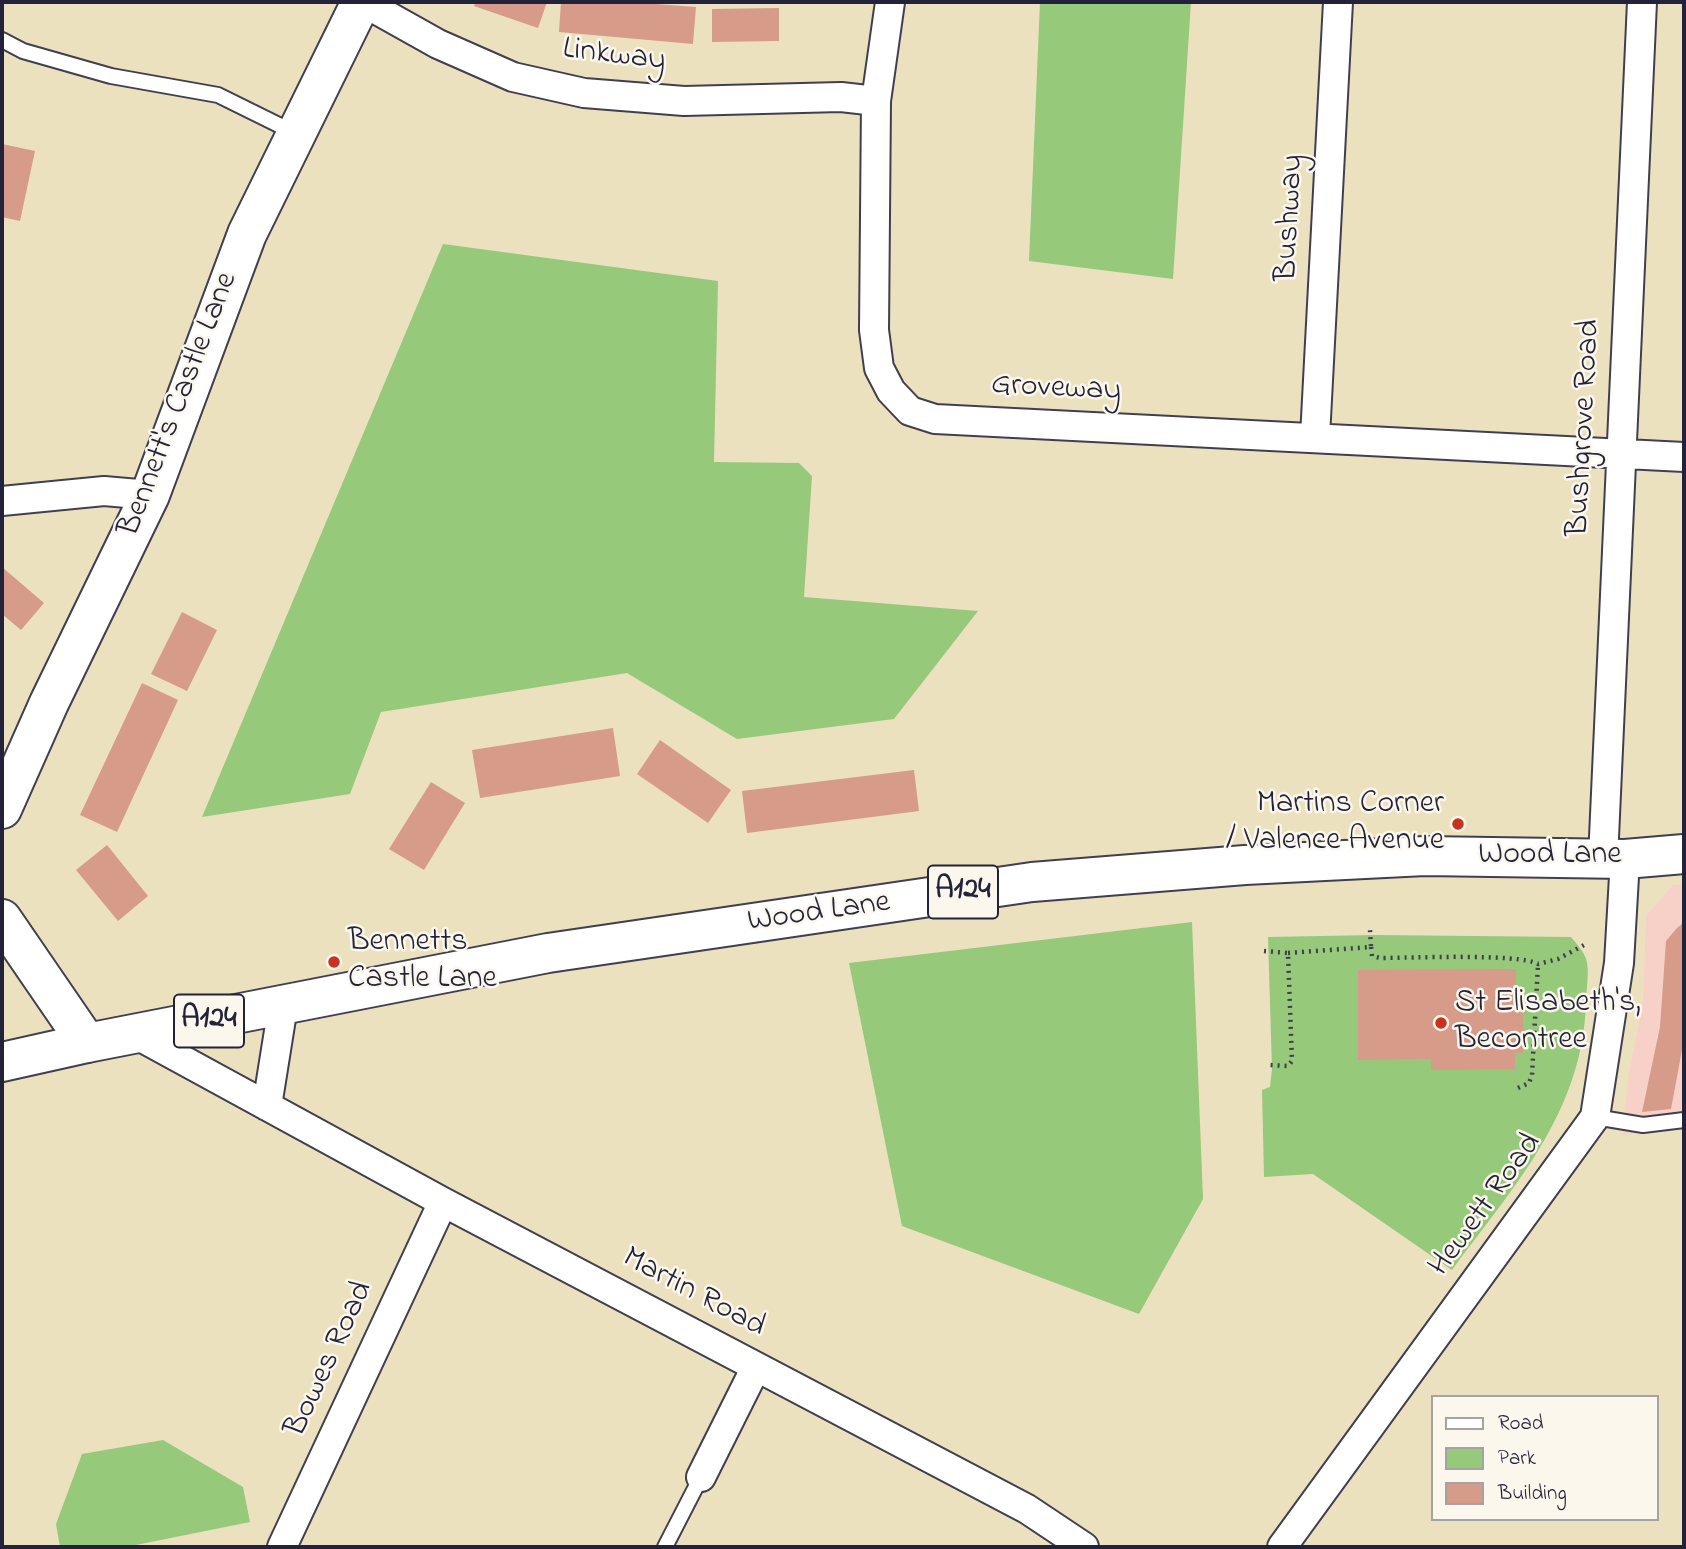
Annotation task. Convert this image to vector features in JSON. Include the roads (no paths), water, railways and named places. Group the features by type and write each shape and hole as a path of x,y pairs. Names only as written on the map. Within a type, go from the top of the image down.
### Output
{"main road":[{"name":"Bennett's Castle Lane","path":"2,809 49,703 150,495 247,234 362,2"},
{"name":"Wood Lane","path":"87,1043 548,953 1032,882 1245,865 1425,856 1614,859 1684,854"},
{"path":"2,919 87,1043"},
{"name":"A124","path":"2,1062 87,1043"}],"street":[{"name":"Linkway","path":"362,2 438,44 513,77 584,93 684,101 841,97 876,101"},
{"name":"Groveway","path":"890,2 876,101 874,330 878,368 891,391 910,411 935,419 1684,457"},
{"name":"Bushway","path":"1315,437 1338,2"},
{"name":"Bushgrove Road","path":"1614,859 1620,455 1642,2"},
{"path":"2,501 104,491 150,495"},
{"name":"Hewett Road","path":"1282,1547 1595,1117 1619,963 1614,859"},
{"path":"267,1106 283,1006"},
{"name":"Martin Road","path":"137,1035 443,1202 1027,1509 1084,1547"},
{"name":"Bowes Road","path":"282,1547 443,1202"},
{"path":"701,1477 756,1367"}],"lane":[{"path":"2,40 23,51 111,76 218,95 296,133"},
{"path":"1595,1117 1643,1125 1684,1120"},
{"path":"665,1547 701,1477"}],"place":[{"name":"Martins Corner / Valence Avenue","path":"1458,824"},
{"name":"Bennetts Castle Lane","path":"334,962"},
{"name":"St Elisabeth's, Becontree","path":"1441,1023"}]}
